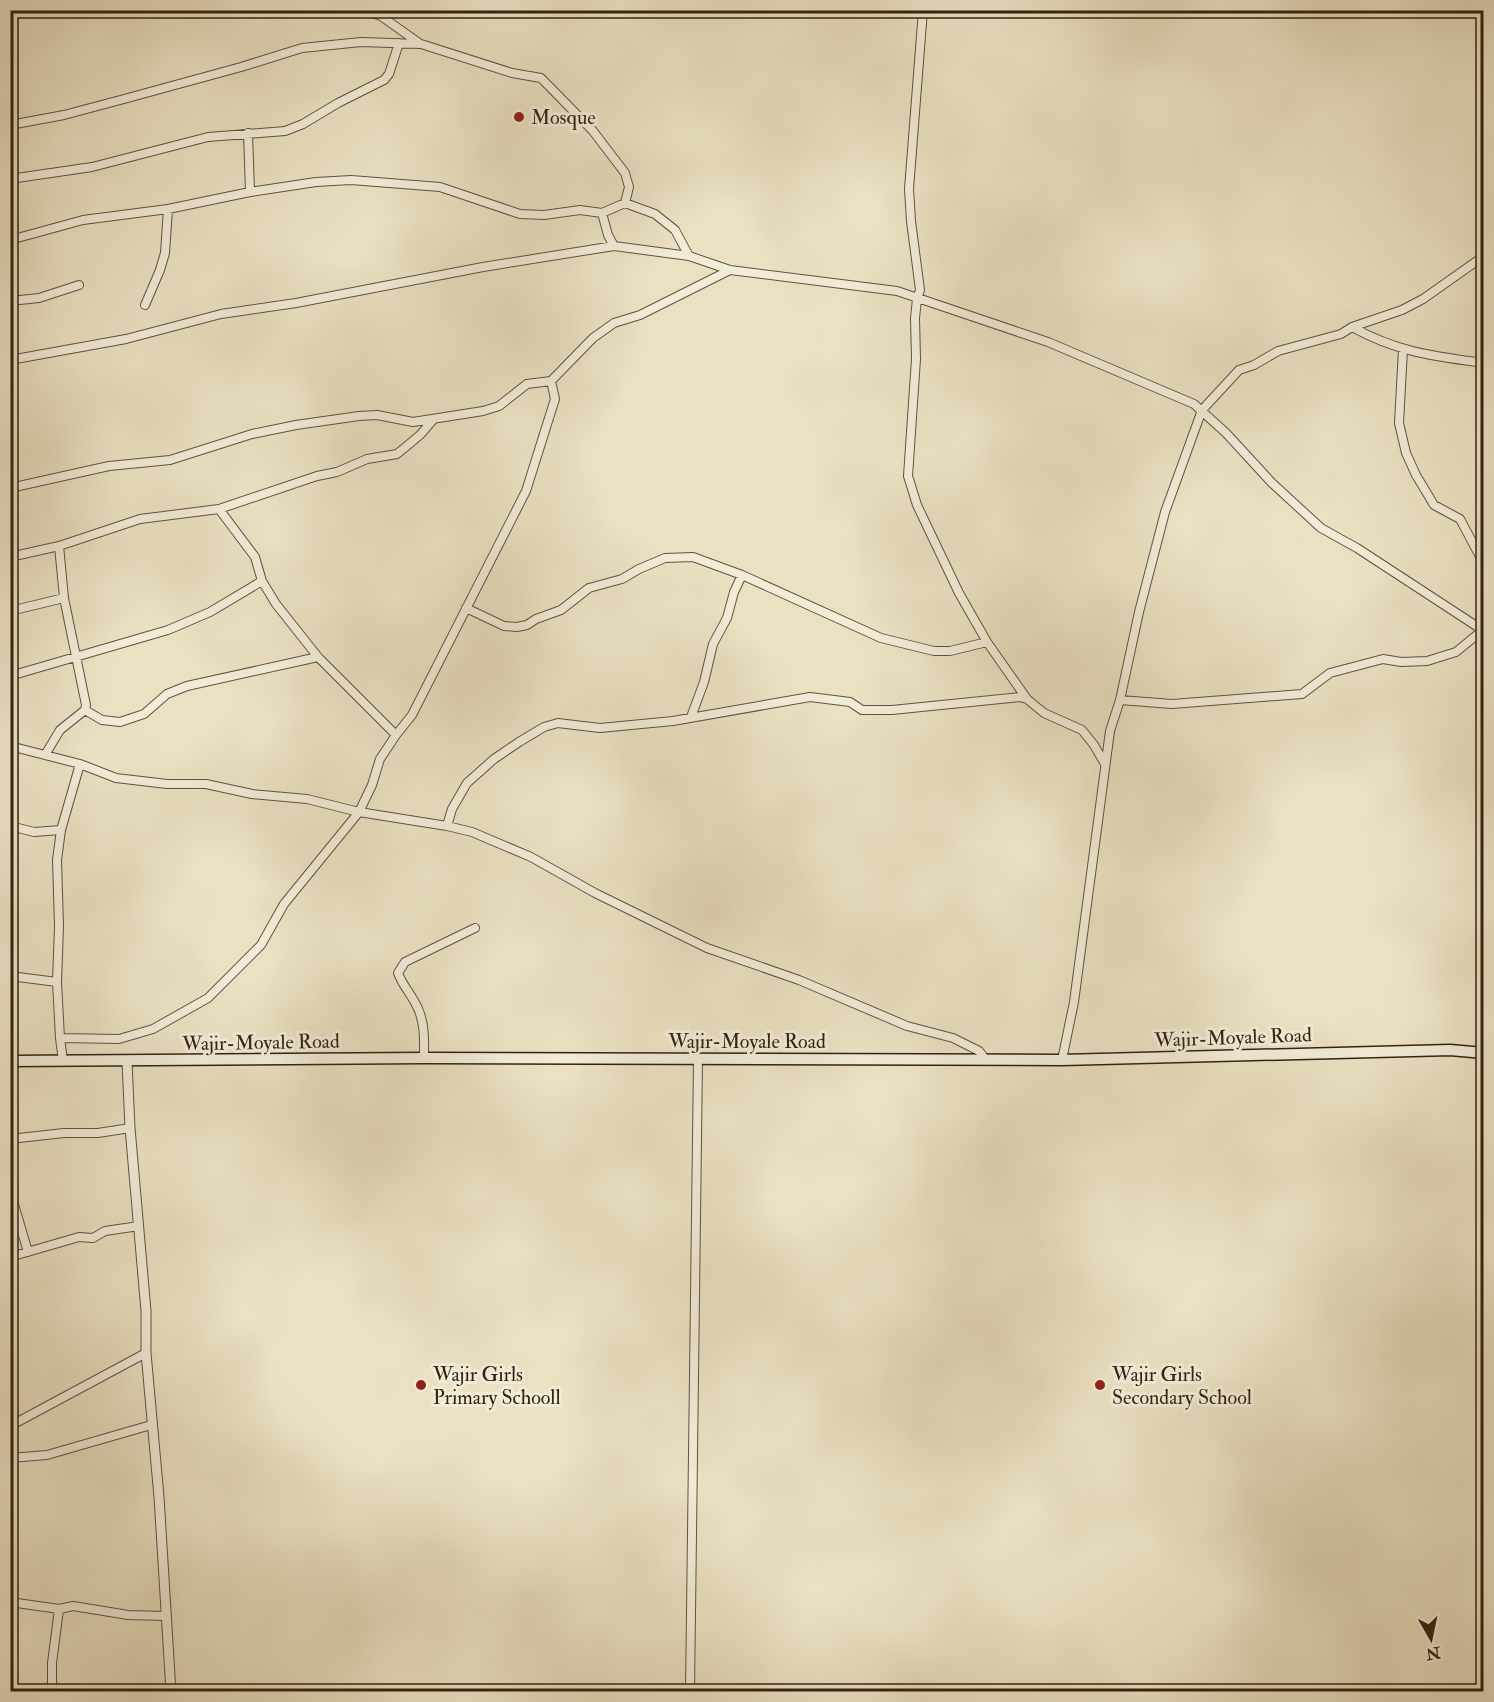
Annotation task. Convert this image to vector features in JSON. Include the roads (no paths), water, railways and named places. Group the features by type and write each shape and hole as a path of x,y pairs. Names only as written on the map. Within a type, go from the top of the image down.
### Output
{"main road":[{"name":"Wajir-Moyale Road","path":"10,1061 127,1062 424,1058 1062,1060 1450,1050 1484,1053"}],"street":[{"path":"366,10 381,16 421,44"},
{"path":"923,10 909,189 920,285 915,318 916,359 908,476 916,505 959,593 987,642 1027,699 1044,713 1082,730 1094,745 1104,764"},
{"path":"10,125 64,115 302,48 338,43 421,44 512,74 542,78 593,131 625,172 629,187 625,203"},
{"path":"10,179 92,167 208,137 285,131 378,85 389,74 399,43"},
{"path":"248,133 250,192"},
{"path":"10,240 83,220 168,209 250,192 316,182 351,180 440,187 520,214 544,215 580,210 602,213 625,203 655,214 675,230 689,256"},
{"path":"145,305 165,253 168,209"},
{"path":"602,213 608,235 614,246"},
{"path":"10,360 126,339 221,314 308,301 513,262 614,246 689,256 730,270 897,291 1048,342 1194,404 1272,483 1321,528 1483,630 1449,655 1427,661 1401,662 1383,658 1330,673 1302,694 1172,704 1120,700"},
{"path":"1062,1060 1074,1002 1110,731 1120,700 1139,612 1165,513 1202,410 1239,370 1254,365 1278,351 1341,334 1352,327 1402,310 1423,299 1484,256"},
{"path":"10,488 109,466 170,460 252,434 296,425 377,415 413,422 499,406 527,384 551,381 593,338 614,323 640,315 730,270"},
{"path":"10,301 39,298 79,285"},
{"path":"1352,327 1378,341 1403,349 1431,356 1484,363"},
{"path":"1403,349 1399,423 1406,453 1434,505 1460,519 1484,564"},
{"path":"60,1038 119,1039 153,1029 208,998 261,945 284,904 359,812 372,785 380,759 412,715 526,491 555,399 551,381"},
{"path":"10,557 59,546 140,519 219,509 317,476 337,472 367,459 397,454 420,435 433,420"},
{"path":"219,509 255,557 262,581 276,604 318,657 396,735"},
{"path":"45,755 60,730 85,710 86,705 64,598 59,546"},
{"path":"466,608 504,626 527,625 536,619 561,610 589,588 622,579 666,558 693,557 742,575 881,638 934,651 950,651 987,642"},
{"path":"691,717 704,682 713,644 727,618 734,592 742,575"},
{"path":"10,676 168,630 210,612 262,581"},
{"path":"10,611 64,598"},
{"path":"85,710 102,720 120,722 144,714 167,694 187,686 318,657"},
{"path":"447,826 452,809 467,783 494,759 544,727 558,723 600,728 673,721 810,697 850,702 862,710 892,710 1012,696 1027,699"},
{"path":"10,746 80,764 116,778 167,784 206,784 252,794 307,799 359,812 472,832 531,857 596,893 707,948 800,980 908,1026 952,1038 979,1051 986,1060"},
{"path":"63,1061 57,982 59,926 57,860 61,830 80,764"},
{"path":"10,826 34,832 61,830"},
{"path":"424,1058 424,1034 419,1011 400,979 399,969 405,962 475,927"},
{"path":"10,976 57,982"},
{"path":"690,1692 698,1059"},
{"path":"127,1062 171,1692"},
{"path":"10,1139 64,1133 98,1133 130,1128"},
{"path":"10,1200 13,1201 20,1221 28,1252"},
{"path":"10,1257 79,1237 93,1238 105,1231 139,1226"},
{"path":"10,1426 146,1353"},
{"path":"10,1458 47,1455 151,1425"},
{"path":"11,1604 59,1609 73,1606 128,1614 165,1616"},
{"path":"52,1692 52,1664 59,1609"}],"place":[{"name":"Mosque","path":"519,117"},
{"name":"Wajir Girls Primary Schooll","path":"421,1385"},
{"name":"Wajir Girls Secondary School","path":"1100,1385"}]}
